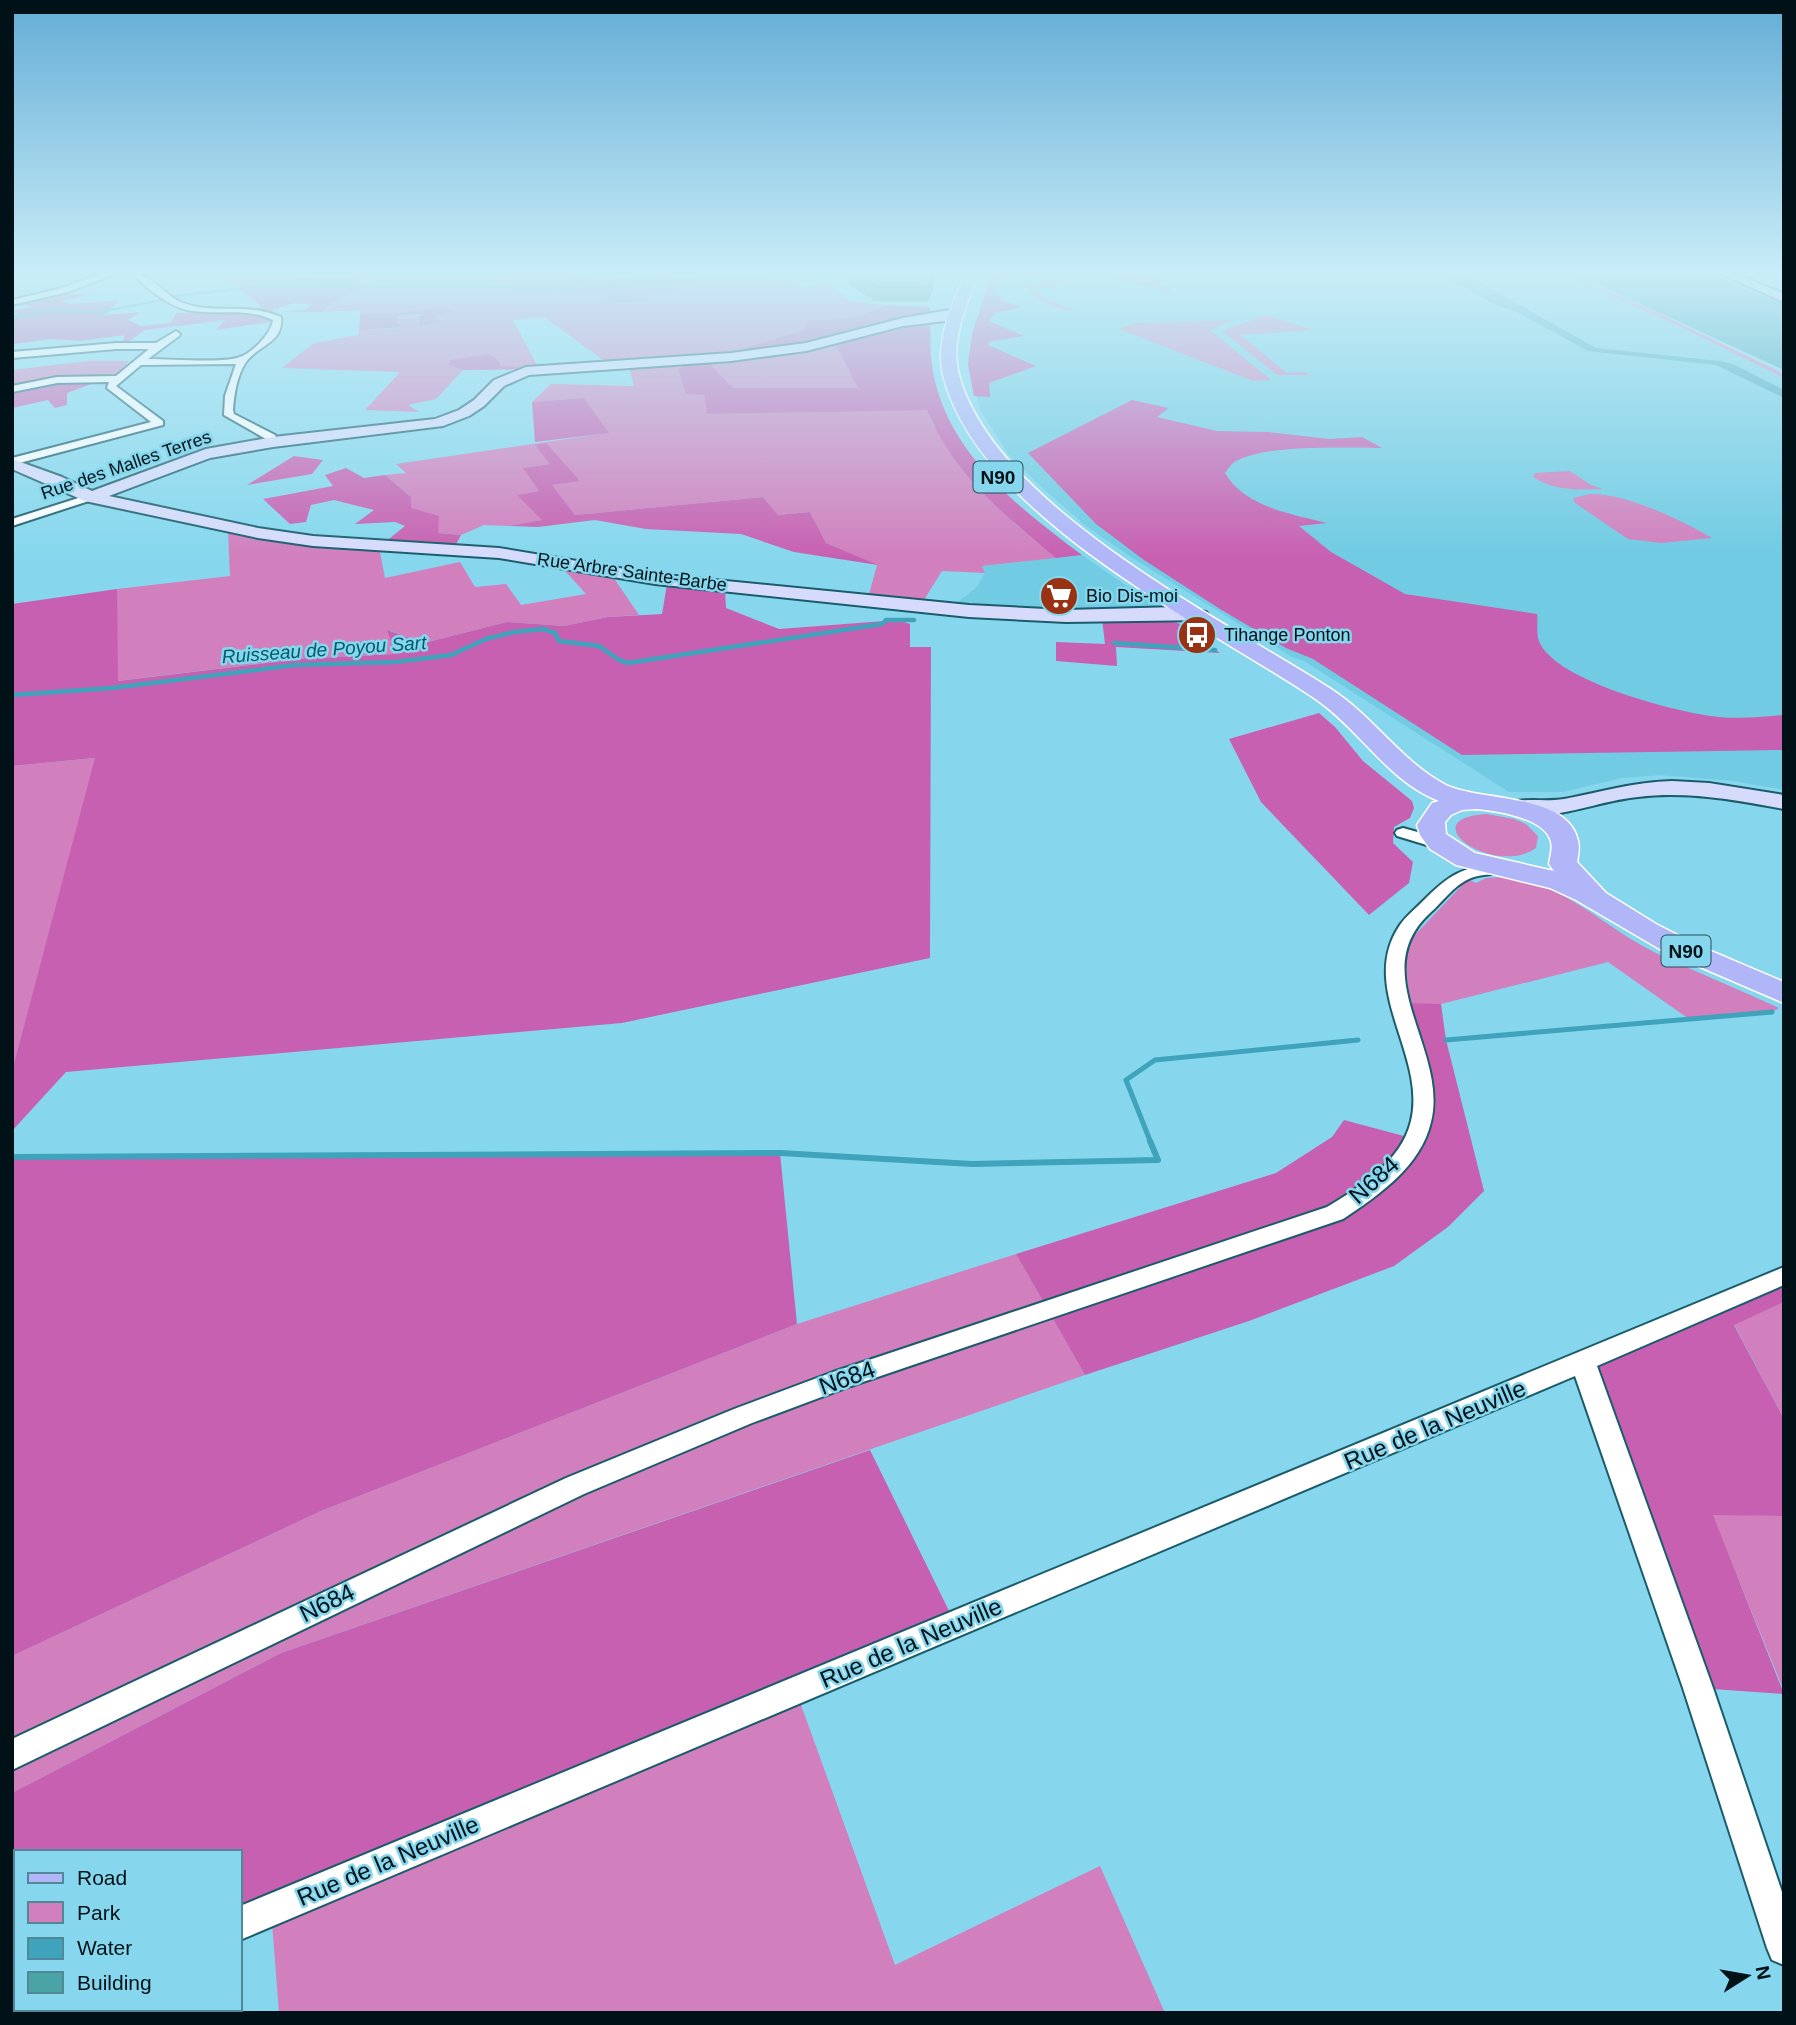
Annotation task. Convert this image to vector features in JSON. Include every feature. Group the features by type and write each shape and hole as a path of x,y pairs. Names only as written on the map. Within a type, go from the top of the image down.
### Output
{"main road":[{"name":"N90","path":"950,368 951,376 970,423 993,454 1047,510 1188,615 1331,711 1375,757 1427,795 1438,813 1469,802"},
{"name":"N90","path":"1188,615 1344,708 1410,773 1436,790 1469,802 1518,807 1547,820 1558,828 1564,850 1563,864 1594,897"},
{"path":"1438,813 1431,825 1433,835 1450,858"},
{"name":"N90","path":"1508,869 1546,863 1564,850"},
{"name":"N90","path":"1450,858 1539,874 1594,897 1657,937 1784,994"}],"street":[{"path":"12,463 63,445 103,440 159,423 110,386 132,368"},
{"path":"240,368 227,407 229,415 271,437 273,442"},
{"name":"Rue des Malles Terres","path":"12,523 206,454 273,442 438,423 464,413 479,403 499,383 526,371 577,368"},
{"path":"12,390 57,380 116,379"},
{"name":"Rue Arbre Sainte-Barbe","path":"12,463 91,497 258,533 350,545 499,553 655,579 1005,614 1188,615"},
{"path":"1518,807 1552,810 1634,790 1671,787 1728,791 1784,802"},
{"path":"1564,850 1573,821 1610,807 1651,799 1716,799 1784,811"},
{"name":"N684","path":"12,1755 551,1497 743,1416 842,1379 1335,1213 1368,1193 1393,1169 1415,1139 1424,1105 1420,1068 1399,1003 1394,971 1398,947 1406,928 1450,858"},
{"name":"Rue de la Neuville","path":"242,1922 1583,1363 1784,1275"},
{"path":"1583,1363 1698,1688 1784,1948"}],"shaded area":[{"path":"456,368 539,369 463,370"},
{"path":"713,368 733,388 858,388 848,368 933,368 941,402 970,454 1011,498 1082,555 1056,558 999,509 965,473 927,410 707,414 704,395 686,394 678,369"},
{"path":"968,368 1032,368 989,383 990,397 974,396"},
{"path":"969,368 1763,368 1784,378 1784,790 1734,781 1660,775 1622,778 1563,792 1509,792 1304,661 1292,657 1134,559 1087,527 1009,455 980,410"},
{"path":"90,379 97,382 67,393 67,405 55,408 48,400 12,408 12,390"},
{"path":"584,398 609,433 535,442 532,402"},
{"path":"1132,400 1169,408 1157,417 1217,431 1268,432 1329,439 1362,437 1382,448 1307,448 1267,452 1236,461 1225,473 1244,494 1257,501 1284,512 1327,523 1299,526 1331,552 1405,594 1537,614 1538,638 1549,656 1592,682 1648,702 1700,714 1735,718 1784,715 1784,750 1462,755 1313,659 1286,648 1144,560 1096,524 1028,453"},
{"path":"546,443 580,481 552,485 575,515 763,497 778,515 810,512 826,543 878,565 794,552 741,534 646,529 595,520 538,527 509,526 542,520 517,495 539,491 523,468 550,464 535,445"},
{"path":"294,456 323,460 312,474 247,485"},
{"path":"346,468 364,478 385,475 411,497 411,508 439,516 438,533 461,535 453,550 379,547 405,526 395,522 355,524 374,510 334,500 311,505 306,522 290,524 263,499 333,486 325,475"},
{"path":"1082,555 1167,614 951,607 976,588 985,573 982,566"},
{"path":"667,584 725,589 726,608 779,629 898,620 910,624 910,647 931,647 930,958 622,1023 66,1072 12,1131 12,1071 95,758 12,766 12,604 117,589 118,681 298,659 395,654 387,630 424,643 507,622 564,626 608,617 662,614"},
{"path":"1102,619 1162,619 1178,623 1220,653 1116,647 1117,666 1056,661 1056,642 1105,644"},
{"path":"1319,713 1335,727 1363,761 1412,801 1414,808 1410,818 1394,827 1393,843 1413,862 1409,883 1369,915 1261,802 1229,739"},
{"path":"1400,1003 1441,1004 1446,1040 1484,1191 1448,1227 1394,1266 1249,1321 1085,1375 1016,1254 1276,1173 1332,1137 1344,1120 1415,1139 1424,1105"},
{"path":"780,1153 797,1324 321,1511 12,1656 12,1157"},
{"path":"1784,1275 1784,1302 1734,1325 1784,1419 1784,1516 1713,1515 1784,1694 1698,1688 1583,1363"},
{"path":"870,1450 956,1625 242,1922 242,1850 14,1850 12,2013 12,1793 281,1653"}],"green space":[{"path":"123,368 117,374 58,377 12,387 12,370"},
{"path":"282,368 456,368 463,370 436,399 408,405 419,412 365,410 400,372"},
{"path":"629,368 848,368 859,388 733,388 678,369 704,395 707,414 927,409 933,425 1015,524 1056,558 982,566 985,573 942,571 922,603 868,598 877,565 826,543 810,512 778,515 763,497 575,515 551,485 579,481 550,464 524,468 539,491 518,495 543,520 509,526 484,525 461,535 437,533 410,508 411,497 385,475 406,473 396,464 608,433 584,398 532,402 551,384 634,386"},
{"path":"1218,368 1256,368 1271,380 1253,381"},
{"path":"1268,368 1280,368 1287,373 1306,372 1309,375 1277,375"},
{"path":"1763,368 1780,372 1784,378"},
{"path":"1570,471 1591,485 1603,489 1558,487 1533,477 1535,473"},
{"path":"1590,494 1636,503 1685,523 1712,538 1661,543 1628,539 1575,503 1573,498"},
{"path":"228,532 379,547 385,578 460,562 475,587 506,584 521,605 586,594 558,563 609,571 639,615 608,617 564,626 507,622 424,643 388,630 396,654 298,659 117,681 117,589 230,576"},
{"path":"96,758 23,1030 12,1071 12,766"},
{"path":"1487,814 1526,824 1538,836 1536,848 1518,855 1499,856 1466,844 1457,834 1456,825 1465,818"},
{"path":"1502,877 1546,888 1583,907 1656,953 1779,1008 1772,1012 1689,1019 1608,962 1441,1004 1410,1004 1405,964 1412,938 1468,879 1476,883 1486,878"},
{"path":"1016,1254 1085,1375 281,1653 12,1793 12,1656 321,1511 797,1324"},
{"path":"1784,1302 1784,1419 1734,1324"},
{"path":"1712,1514 1784,1516 1784,1691"},
{"path":"796,1691 895,1965 1100,1866 1165,2013 279,2013 271,1910"}],"water":[{"path":"1721,368 1740,368 1784,390 1784,398"}],"waterway":[{"name":"Ruisseau de Poyou Sart","path":"12,695 112,688 295,665 395,662 451,655 486,639 543,629 555,633 559,641 599,646 628,663 882,624 886,620 914,620"},
{"name":"Ruisseau de Poyou Sart","path":"1114,643 1215,650"},
{"path":"1446,1040 1772,1012"},
{"path":"1151,1143 1126,1080 1155,1060 1358,1040"},
{"path":"12,1157 780,1153 972,1164 1158,1160 1150,1141"}],"place":[{"name":"Bio Dis-moi","path":"1059,596"},
{"name":"Tihange Ponton","path":"1197,635"}]}
